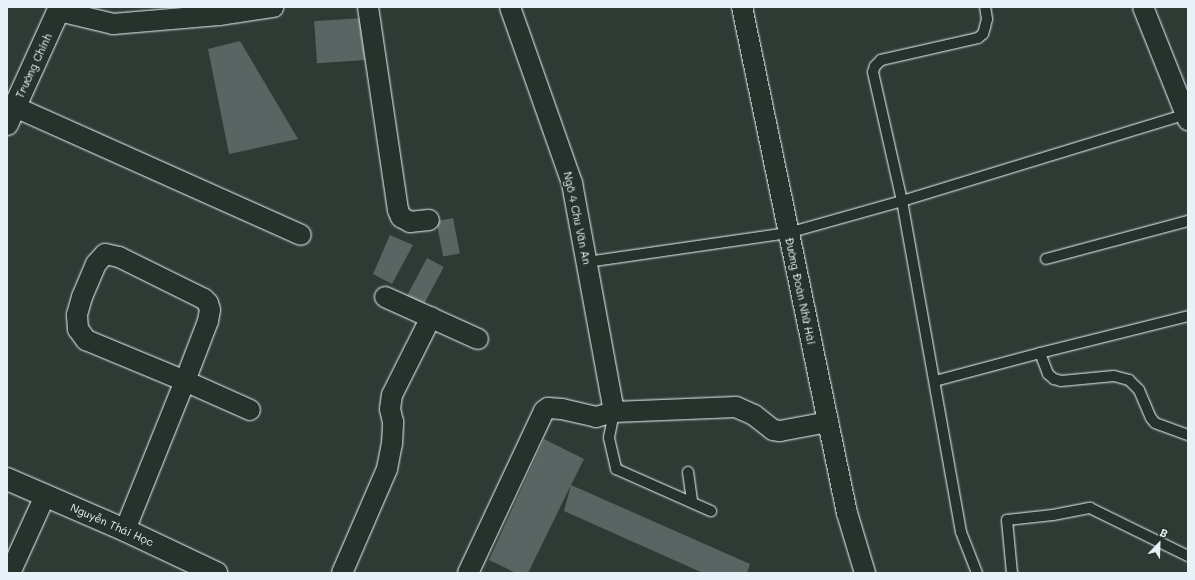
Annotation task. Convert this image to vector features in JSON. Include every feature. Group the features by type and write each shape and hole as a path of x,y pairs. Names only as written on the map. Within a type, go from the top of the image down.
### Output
{"main road":[{"name":"Trường Chinh","path":"11,115 60,9"},
{"name":"Nguyễn Thái Học","path":"7,479 125,530 216,573"}],"street":[{"path":"60,9 113,24 219,15 273,7"},
{"path":"368,7 398,210 401,217 410,222 429,220"},
{"name":"Ngõ 4 Chu Văn An","path":"510,7 572,183 614,412"},
{"name":"Đường Đoàn Nhữ Hài","path":"742,7 847,514 865,573"},
{"path":"1143,7 1186,107"},
{"path":"11,115 301,235"},
{"path":"125,530 184,381 208,321 210,310 208,303 119,257 105,254 96,264 82,297 77,315 78,329 86,340 184,381 250,410"},
{"path":"385,297 478,338"},
{"path":"342,573 387,469 392,444 392,422 390,409 392,395 431,317"},
{"path":"468,573 544,411 548,408 562,408 596,417 614,412 736,407 754,415 773,430 780,431 828,422"},
{"path":"10,573 45,496"}],"lane":[{"path":"977,573 961,532 902,201 873,72 874,66 881,60 978,38 983,34 987,19 985,7"},
{"path":"587,262 788,233 902,201 1186,107"},
{"path":"1046,259 1188,221"},
{"path":"935,381 1040,352 1188,316"},
{"path":"1040,352 1048,374 1054,379 1061,381 1114,376 1129,380 1139,390 1151,418 1155,423 1188,435"},
{"path":"614,412 609,438 616,469 711,511"},
{"path":"688,472 692,502"},
{"path":"1012,573 1007,520 1053,515 1090,508 1188,556"}],"building":[{"path":"362,18 365,60 317,63 314,21"},
{"path":"240,41 298,139 229,154 208,49"},
{"path":"453,218 460,253 443,257 436,221"},
{"path":"390,235 413,245 392,284 373,274"},
{"path":"427,258 444,267 424,305 407,296"},
{"path":"544,439 584,459 528,573 516,573 489,560"},
{"path":"571,485 750,564 747,573 703,573 564,511"}]}
